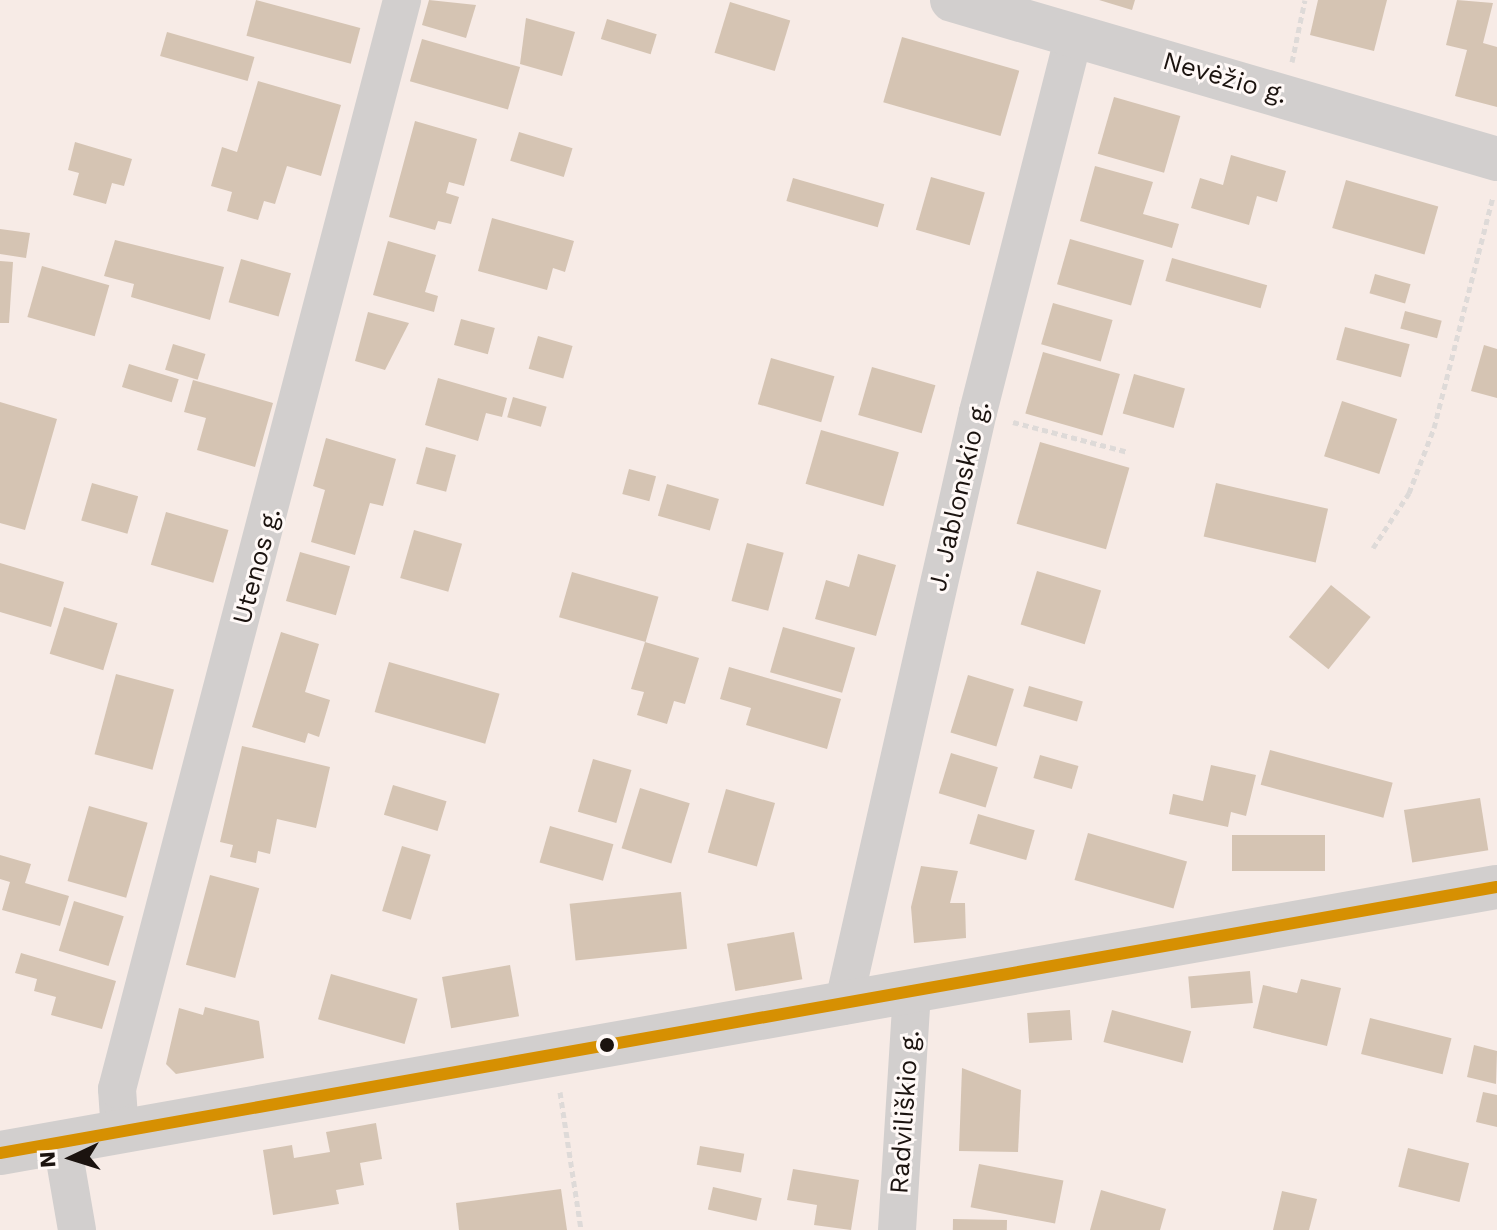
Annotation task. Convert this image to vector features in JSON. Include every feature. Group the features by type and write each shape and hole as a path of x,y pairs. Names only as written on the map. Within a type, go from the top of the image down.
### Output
{"main road":[{"name":"Nevėžio g.","path":"952,0 1497,159"},
{"path":"0,1153 843,1006 1497,887"}],"street":[{"name":"Utenos g.","path":"120,1132 117,1089 402,0"},
{"name":"J. Jablonskio g.","path":"843,1006 978,412 1074,34"},
{"name":"Radviliškio g.","path":"897,1230 912,993"},
{"path":"62,1143 77,1230"}],"path":[{"path":"1284,95 1305,0"},
{"path":"1373,548 1409,493 1434,428 1497,178"},
{"path":"978,412 1128,452"},
{"path":"559,1083 581,1230"}],"building":[{"path":"256,0 360,28 351,64 246,36"},
{"path":"429,0 476,5 466,38 422,25"},
{"path":"1099,0 1135,0 1132,10"},
{"path":"1318,0 1387,0 1374,51 1310,35"},
{"path":"1457,0 1493,3 1483,43 1497,47 1497,107 1455,96 1467,50 1446,45"},
{"path":"730,2 790,20 775,71 715,53"},
{"path":"526,18 575,32 562,76 520,64"},
{"path":"607,19 657,34 651,54 601,39"},
{"path":"167,32 254,57 248,81 160,56"},
{"path":"902,37 1019,71 1001,136 883,102"},
{"path":"422,39 520,67 508,109 410,81"},
{"path":"258,81 341,105 321,176 287,166 275,204 264,201 258,220 227,211 232,192 211,186 222,147 237,152"},
{"path":"1114,97 1180,116 1164,173 1098,154"},
{"path":"415,121 477,139 464,186 449,182 446,193 459,197 451,224 438,221 435,230 389,217"},
{"path":"519,132 573,148 564,177 510,161"},
{"path":"75,142 132,159 124,186 112,183 106,204 73,195 79,173 68,170"},
{"path":"1231,155 1286,171 1277,202 1257,196 1249,225 1191,208 1200,178 1223,185"},
{"path":"1095,166 1153,182 1143,214 1179,224 1172,248 1080,221"},
{"path":"931,177 985,192 970,245 916,230"},
{"path":"793,178 884,204 878,227 786,201"},
{"path":"1346,180 1438,206 1424,255 1332,228"},
{"path":"492,218 574,241 565,272 553,268 547,290 478,271"},
{"path":"0,229 30,233 26,258 0,254"},
{"path":"1070,239 1144,260 1131,305 1057,284"},
{"path":"115,240 224,267 210,320 131,297 134,284 104,276"},
{"path":"388,241 436,255 425,292 438,296 434,312 373,295"},
{"path":"1172,258 1267,285 1261,308 1165,281"},
{"path":"241,259 291,273 279,317 229,302"},
{"path":"0,261 13,262 9,323 0,323"},
{"path":"42,266 109,285 95,336 27,317"},
{"path":"1375,274 1411,284 1405,303 1369,293"},
{"path":"1053,303 1113,320 1101,361 1041,344"},
{"path":"1405,311 1442,321 1437,338 1400,328"},
{"path":"368,312 409,323 385,370 355,361"},
{"path":"461,319 495,328 488,354 454,345"},
{"path":"1345,327 1410,344 1401,377 1336,360"},
{"path":"538,336 573,346 563,379 529,369"},
{"path":"173,344 206,354 198,380 165,370"},
{"path":"1484,345 1497,349 1497,398 1471,391"},
{"path":"1043,352 1120,374 1102,436 1025,414"},
{"path":"771,358 834,376 821,422 758,404"},
{"path":"129,364 179,379 172,402 122,387"},
{"path":"872,367 935,385 922,433 858,415"},
{"path":"1134,374 1185,389 1174,428 1123,413"},
{"path":"438,378 507,398 502,417 486,413 478,441 425,425"},
{"path":"193,380 273,403 255,467 197,450 206,418 184,412"},
{"path":"513,397 547,407 541,427 507,417"},
{"path":"1342,401 1397,419 1379,474 1324,456"},
{"path":"0,402 57,419 25,530 0,523"},
{"path":"821,430 899,452 883,506 806,484"},
{"path":"326,438 396,459 383,506 370,503 355,555 311,542 325,490 313,486"},
{"path":"1040,442 1129,468 1106,549 1017,524"},
{"path":"426,447 456,455 446,492 416,484"},
{"path":"629,469 656,476 649,501 622,494"},
{"path":"92,483 138,496 127,534 81,520"},
{"path":"1216,483 1328,509 1316,562 1204,537"},
{"path":"667,484 719,499 710,531 658,516"},
{"path":"166,512 228,530 213,583 151,565"},
{"path":"414,530 462,544 448,592 400,578"},
{"path":"747,543 784,553 768,611 731,601"},
{"path":"300,552 350,566 336,615 286,601"},
{"path":"858,554 896,565 876,636 815,619 826,580 849,587"},
{"path":"0,563 64,582 51,627 0,612"},
{"path":"1037,571 1101,591 1085,644 1021,625"},
{"path":"572,572 659,597 646,642 559,617"},
{"path":"1331,585 1371,617 1328,669 1289,637"},
{"path":"64,607 118,623 103,670 50,654"},
{"path":"783,627 855,648 842,693 770,672"},
{"path":"281,632 319,644 305,692 330,700 319,737 308,733 305,743 252,727"},
{"path":"645,642 699,658 685,704 674,701 667,724 637,715 644,692 631,689"},
{"path":"389,662 500,694 485,744 375,712"},
{"path":"729,667 841,699 827,749 746,725 751,708 720,699"},
{"path":"116,674 174,690 152,770 95,754"},
{"path":"968,675 1014,689 996,746 950,732"},
{"path":"1029,686 1083,701 1077,722 1023,706"},
{"path":"242,746 330,767 316,828 277,819 270,854 258,851 256,863 230,857 233,845 220,842"},
{"path":"1270,750 1393,783 1383,818 1261,785"},
{"path":"951,753 998,767 986,807 939,793"},
{"path":"1040,755 1078,766 1072,789 1033,778"},
{"path":"593,759 631,770 616,823 578,812"},
{"path":"1211,765 1256,775 1246,816 1231,812 1228,827 1169,814 1173,794 1203,801"},
{"path":"393,785 447,801 437,831 384,815"},
{"path":"640,788 690,803 671,863 622,848"},
{"path":"726,789 775,803 757,867 708,852"},
{"path":"1480,798 1488,850 1412,862 1404,810"},
{"path":"89,806 148,823 126,898 68,881"},
{"path":"978,814 1035,830 1026,860 969,844"},
{"path":"550,826 613,844 603,881 540,863"},
{"path":"1088,833 1187,861 1174,908 1074,880"},
{"path":"1232,835 1325,835 1325,871 1232,871"},
{"path":"402,846 431,855 411,920 382,911"},
{"path":"0,855 31,864 25,883 69,896 60,926 2,910 10,882 0,879"},
{"path":"921,866 958,871 950,903 965,903 966,938 914,943 911,907"},
{"path":"210,875 259,888 235,978 186,965"},
{"path":"681,892 687,949 576,960 570,904"},
{"path":"74,901 124,916 109,966 59,951"},
{"path":"794,932 802,979 735,991 727,944"},
{"path":"21,953 116,981 102,1029 51,1015 56,997 34,991 37,979 15,973"},
{"path":"510,965 519,1016 451,1028 442,977"},
{"path":"1250,971 1253,1003 1191,1008 1188,976"},
{"path":"331,974 418,999 405,1044 318,1019"},
{"path":"1301,979 1341,988 1327,1046 1253,1028 1263,985 1297,993"},
{"path":"205,1007 259,1021 264,1058 176,1074 166,1064 179,1008 203,1015"},
{"path":"1070,1010 1072,1040 1029,1043 1027,1013"},
{"path":"1112,1010 1191,1031 1183,1063 1103,1042"},
{"path":"1370,1018 1452,1038 1443,1074 1361,1054"},
{"path":"1474,1045 1497,1051 1496,1084 1467,1077"},
{"path":"962,1068 1021,1090 1018,1152 959,1151"},
{"path":"1483,1092 1497,1095 1497,1127 1476,1122"},
{"path":"376,1123 382,1159 360,1163 364,1185 336,1190 339,1204 273,1215 263,1150 292,1145 294,1158 330,1152 326,1132"},
{"path":"700,1146 744,1154 741,1173 697,1165"},
{"path":"1408,1148 1469,1163 1459,1202 1398,1187"},
{"path":"979,1164 1063,1180 1055,1224 971,1207"},
{"path":"793,1169 859,1180 851,1230 814,1225 817,1205 787,1200"},
{"path":"713,1187 762,1198 757,1221 708,1209"},
{"path":"561,1189 567,1230 459,1230 456,1203"},
{"path":"1101,1190 1166,1209 1160,1230 1090,1230"},
{"path":"1282,1191 1317,1199 1309,1230 1273,1230"},
{"path":"953,1219 1007,1220 1007,1230 953,1230"}],"transit line":[{"path":"0,1153 1497,887"}]}
